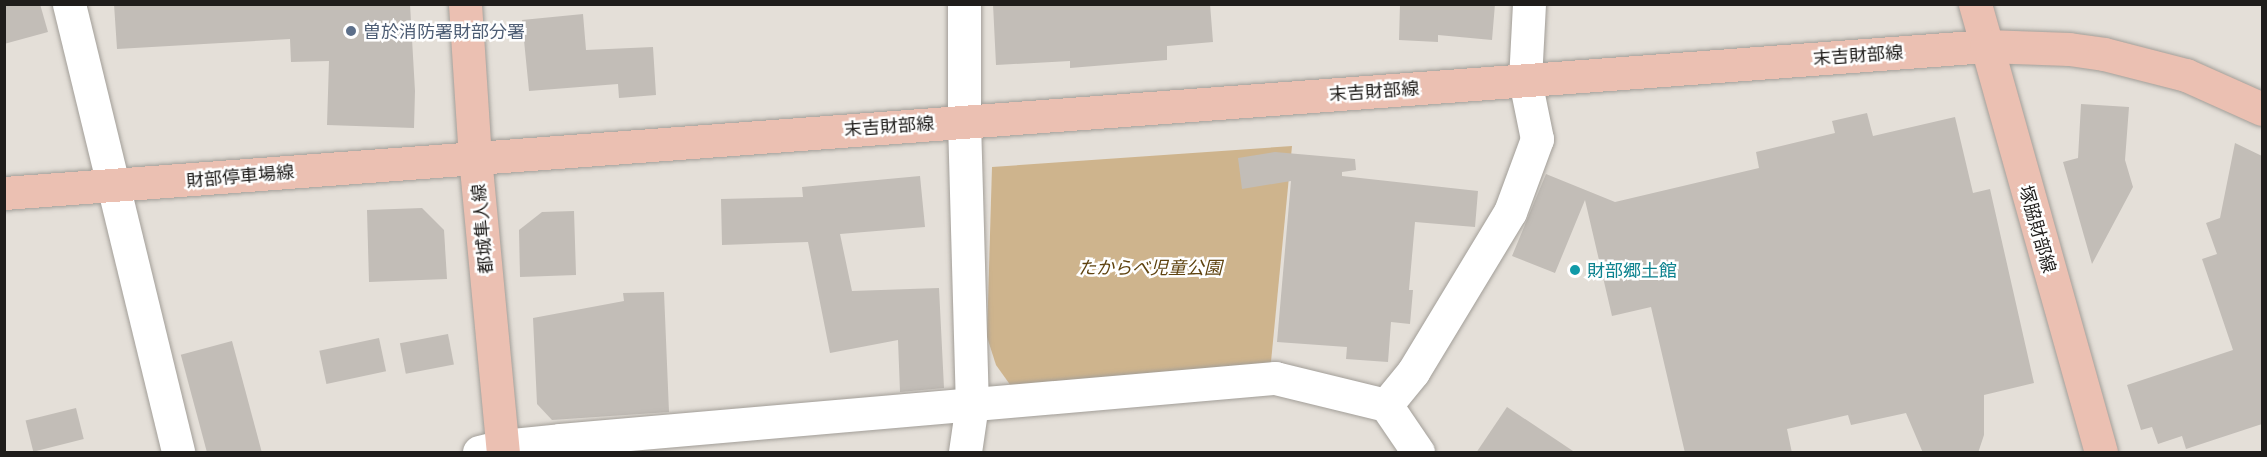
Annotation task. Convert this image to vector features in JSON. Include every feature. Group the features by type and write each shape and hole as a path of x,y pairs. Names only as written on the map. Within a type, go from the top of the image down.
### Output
{"main road":[{"name":"都城隼人線","path":"465,4 495,450"},
{"name":"塚脇財部線","path":"1975,4 2101,453"},
{"name":"末吉財部線","path":"476,158 1986,46 2069,49 2104,54 2186,75 2262,110"},
{"name":"財部停車場線","path":"4,193 476,158"}],"street":[{"path":"69,4 111,186 178,453"},
{"path":"964,4 964,121 972,404 965,453"},
{"path":"1386,405 1413,372 1510,212 1537,139 1525,80 1529,4"},
{"path":"495,450 972,404 1275,378 1386,405 1418,453"}],"green space":[{"name":"たからべ児童公園","path":"1292,146 1270,372 1011,386 996,365 987,337 992,167"}],"building":[{"path":"4,4 40,4 48,32 4,44"},
{"path":"114,4 410,4 415,91 414,128 327,125 329,61 291,62 290,39 117,49"},
{"path":"993,4 1210,4 1213,42 1167,46 1167,60 1070,68 1070,61 996,65"},
{"path":"1400,4 1495,4 1492,40 1438,35 1438,42 1399,40"},
{"path":"583,14 586,50 653,47 656,95 619,98 618,84 529,91 522,20"},
{"path":"2081,104 2129,107 2125,160 2133,187 2092,264 2063,162 2078,158"},
{"path":"1867,113 1873,136 1955,117 1973,193 1990,189 2034,383 1984,395 1984,435 1978,453 1923,453 1906,413 1851,425 1848,415 1787,429 1792,453 1685,453 1651,307 1612,316 1585,200 1555,273 1512,256 1546,174 1615,202 1759,168 1756,152 1835,133 1832,121"},
{"path":"2235,143 2262,156 2262,424 2186,449 2182,436 2158,444 2152,427 2141,430 2127,385 2233,350 2202,259 2217,254 2206,223 2220,218"},
{"path":"1275,152 1355,159 1356,170 1342,172 1342,176 1478,191 1475,227 1415,222 1409,290 1413,290 1410,324 1391,322 1388,362 1346,359 1347,347 1277,342 1291,181 1242,189 1238,158"},
{"path":"920,176 925,227 840,234 852,291 939,288 944,388 900,392 898,340 830,353 808,242 722,245 721,199 803,197 802,187"},
{"path":"422,208 444,230 447,279 369,282 367,210"},
{"path":"574,211 576,275 520,277 519,230 542,212"},
{"path":"664,292 669,412 552,420 537,404 533,318 624,301 623,293"},
{"path":"448,334 454,364 406,374 400,343"},
{"path":"379,338 386,371 326,384 319,351"},
{"path":"232,341 262,452 207,452 181,355"},
{"path":"1507,407 1576,453 1476,453"},
{"path":"76,408 84,439 33,452 26,421"}],"place":[{"name":"曽於消防署財部分署","path":"351,31"},
{"name":"財部郷土館","path":"1575,270"}]}
